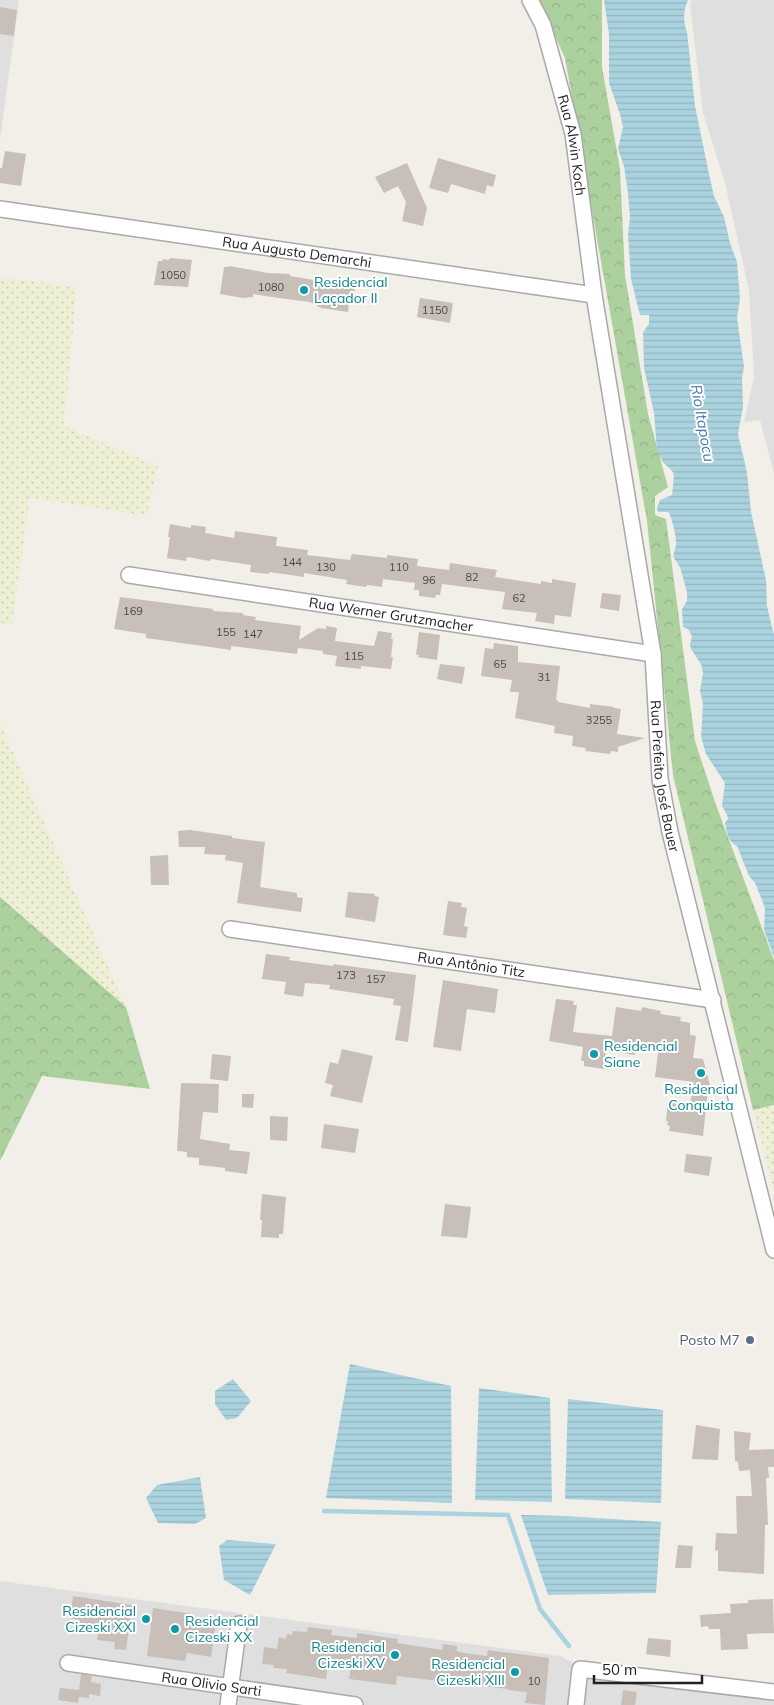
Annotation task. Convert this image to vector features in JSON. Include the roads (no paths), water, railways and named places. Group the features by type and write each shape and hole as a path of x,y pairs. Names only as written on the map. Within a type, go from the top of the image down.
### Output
{"street":[{"name":"Rua Alwin Koch","path":"530,0 543,25 573,134 594,295"},
{"name":"Rua Augusto Demarchi","path":"0,209 594,295"},
{"name":"Rua Prefeito José Bauer","path":"594,295 653,654 660,778 670,832 774,1250"},
{"name":"Rua Werner Grutzmacher","path":"129,575 653,654"},
{"name":"Rua Antônio Titz","path":"230,929 713,1000"},
{"path":"228,1705 239,1624"},
{"name":"Rua Olivio Sarti","path":"68,1663 355,1705"},
{"path":"576,1705 580,1669 774,1692"}],"water":[{"name":"Rio Itapocu","path":"604,0 688,0 684,12 684,20 695,106 714,196 724,217 737,262 740,299 737,318 744,367 742,378 743,407 738,434 747,472 751,512 766,580 767,606 774,635 774,957 764,930 765,909 762,900 755,883 749,876 737,846 732,842 727,833 725,823 728,819 722,806 725,783 706,754 701,736 703,704 700,691 703,673 701,664 691,649 692,636 688,629 683,627 682,609 687,601 687,592 680,567 674,558 676,542 673,523 668,512 658,512 657,508 660,500 672,495 674,476 673,472 663,462 657,450 654,413 644,368 643,332 649,324 649,315 640,315 631,279 628,193 624,166 618,149 623,127 609,83 609,34"},
{"path":"350,1364 451,1386 452,1503 326,1498"},
{"path":"233,1379 251,1401 237,1418 226,1420 215,1404 215,1391"},
{"path":"479,1388 550,1398 552,1502 475,1500"},
{"path":"568,1399 663,1410 661,1503 565,1499"},
{"path":"200,1477 206,1518 195,1524 158,1523 146,1498 157,1485"},
{"path":"521,1515 661,1522 656,1593 548,1595"},
{"path":"227,1540 276,1544 250,1595 224,1580 219,1546"}],"waterway":[{"path":"324,1511 508,1515 540,1609 569,1646"}],"place":[{"name":"Residencial Laçador II","path":"304,290"},
{"name":"Residencial Siane","path":"594,1054"},
{"name":"Residencial Conquista","path":"701,1073"},
{"name":"Posto M7","path":"750,1340"},
{"name":"Residencial Cizeski XXI","path":"146,1619"},
{"name":"Residencial Cizeski XX","path":"175,1629"},
{"name":"Residencial Cizeski XV","path":"395,1655"},
{"name":"Residencial Cizeski XIII","path":"515,1672"}]}
